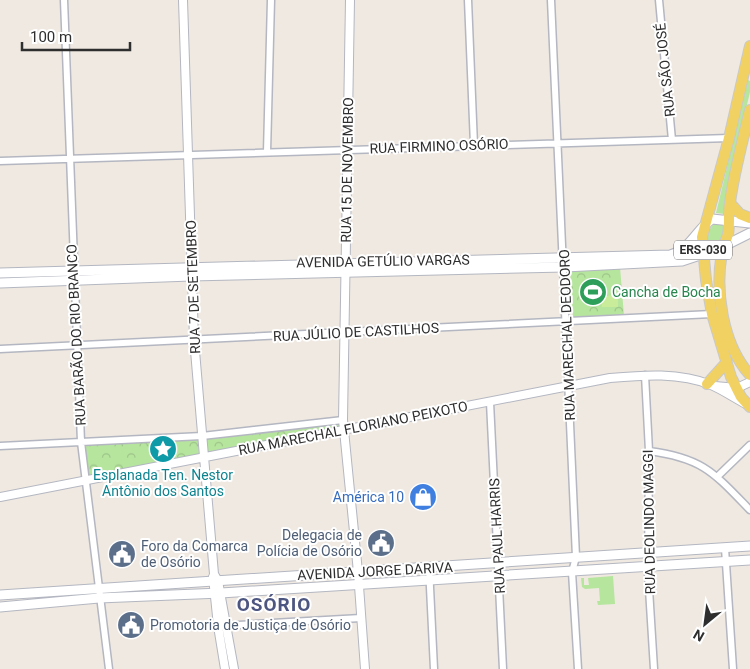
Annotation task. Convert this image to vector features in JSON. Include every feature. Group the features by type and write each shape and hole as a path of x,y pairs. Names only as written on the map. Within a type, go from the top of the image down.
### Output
{"main road":[{"name":"ERS-030","path":"749,405 737,388 726,363 712,314 702,237 712,206 750,46"},
{"name":"ERS-030","path":"750,110 730,203 729,232 723,246 720,296 723,318 737,354 750,375"},
{"path":"730,203 740,214 750,218"},
{"path":"705,224 716,218 729,222 750,223"},
{"name":"AVENIDA GETÚLIO VARGAS","path":"465,264 531,268 565,267 639,260 680,252 688,246 705,224"},
{"name":"AVENIDA GETÚLIO VARGAS","path":"0,273 107,270 191,271 465,264 530,258 682,261 704,254 750,233"},
{"path":"530,258 531,268"},
{"path":"107,270 108,280"},
{"name":"AVENIDA GETÚLIO VARGAS","path":"0,283 108,280 191,271"},
{"path":"16,273 16,283"},
{"path":"710,385 726,363"},
{"name":"AVENIDA JORGE DARIVA","path":"0,595 215,578 499,564 750,546"},
{"path":"615,555 616,568"},
{"name":"AVENIDA JORGE DARIVA","path":"0,607 99,598 217,593 750,560"},
{"path":"42,592 44,603"}],"street":[{"name":"RUA BARÃO DO RIO BRANCO","path":"64,0 73,282 81,442 109,669"},
{"name":"RUA 7 DE SETEMBRO","path":"183,0 194,339 203,457 225,669"},
{"path":"267,152 271,0"},
{"name":"RUA 15 DE NOVEMBRO","path":"350,0 343,420 358,572 365,669"},
{"path":"468,0 474,145"},
{"name":"RUA MARECHAL DEODORO","path":"551,0 565,258 576,557 572,572 578,669"},
{"name":"RUA SÃO JOSÉ","path":"659,0 672,140"},
{"name":"RUA FIRMINO OSÓRIO","path":"0,161 729,138"},
{"name":"RUA JÚLIO DE CASTILHOS","path":"0,349 712,314"},
{"name":"RUA MARECHAL FLORIANO PEIXOTO","path":"0,497 344,429 569,388 610,378 645,375 673,376 710,385"},
{"name":"RUA DEOLINDO MAGGI","path":"645,375 649,452 649,566 654,669"},
{"path":"710,385 737,388 750,382"},
{"path":"710,385 749,405"},
{"name":"RUA PAUL HARRIS","path":"490,402 503,669"},
{"path":"0,446 202,436 343,420"},
{"path":"718,476 750,445"},
{"path":"649,452 687,458 704,466 718,476 750,510"},
{"path":"725,548 733,669"},
{"path":"429,567 434,669"},
{"path":"222,626 361,618"},
{"name":"RUA 7 DE SETEMBRO","path":"222,626 234,669"}],"green space":[{"path":"748,80 750,81 750,92 731,172 725,214 716,213"},
{"path":"715,223 721,223 725,228 722,243 713,247 709,244 708,235"},
{"path":"620,267 624,316 573,318 570,271"},
{"name":"Cancha de Bocha","path":"595,278 598,305 591,306 588,279"},
{"path":"618,295 618,307 602,307 601,296"},
{"path":"339,422 340,427 205,455 205,437"},
{"path":"198,438 199,455 89,477 84,445"},
{"path":"613,576 615,604 598,605 597,601 600,601 599,588 585,589 582,587 581,578 584,578 584,585 589,585 588,578"}],"place":[{"name":"Cancha de Bocha","path":"593,292"},
{"name":"Esplanada Ten. Nestor Antônio dos Santos","path":"163,449"},
{"name":"América 10","path":"423,497"},
{"name":"Delegacia de Polícia de Osório","path":"381,543"},
{"name":"Foro da Comarca de Osório","path":"122,554"},
{"name":"Promotoria de Justiça de Osório","path":"131,625"}],"district":[{"name":"OSÓRIO","path":"274,604"}]}
